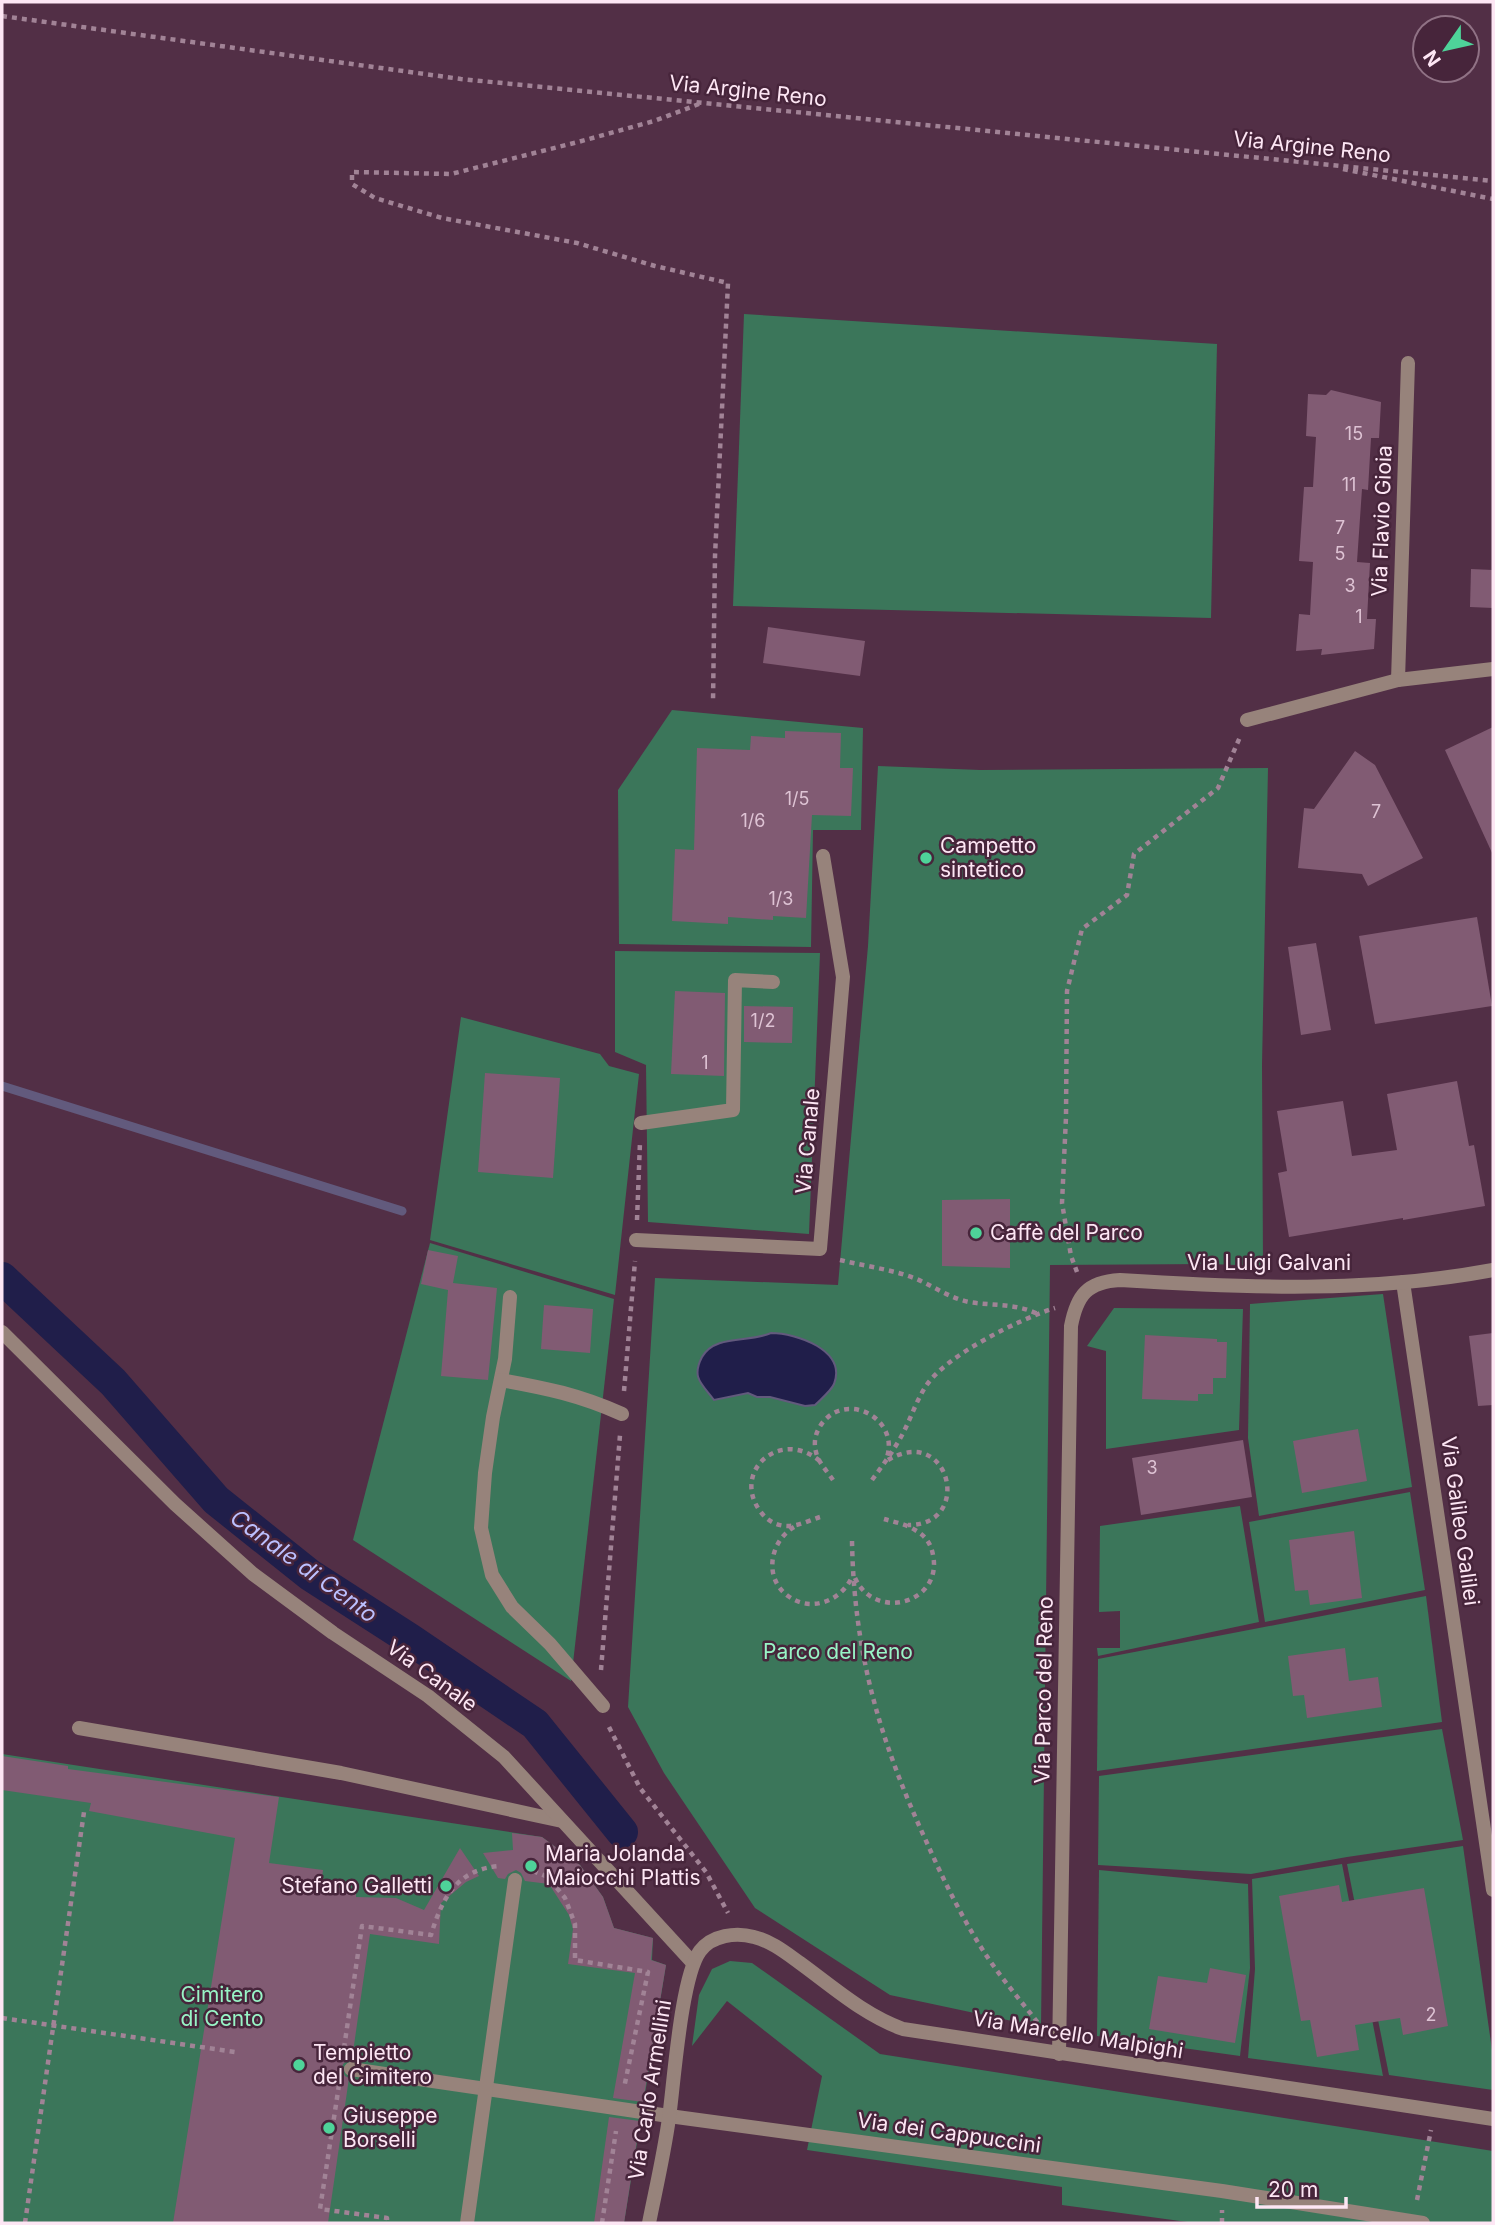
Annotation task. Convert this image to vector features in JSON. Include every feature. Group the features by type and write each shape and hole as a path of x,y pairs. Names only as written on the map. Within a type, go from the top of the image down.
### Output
{"street":[{"name":"Via Flavio Gioia","path":"1398,680 1408,363"},
{"path":"1247,720 1398,680 1493,669"},
{"name":"Via Canale","path":"636,1240 820,1249 843,977 823,856"},
{"path":"641,1123 733,1110 735,981 773,982"},
{"name":"Via Luigi Galvani","path":"1081,1297 1107,1281 1120,1280 1294,1287 1404,1282 1493,1270"},
{"name":"Via Galileo Galilei","path":"1404,1282 1493,1890"},
{"path":"510,1297 505,1359 485,1473 481,1528 492,1575 512,1607 550,1644 603,1706"},
{"name":"Via Parco del Reno","path":"1059,2054 1071,1326 1081,1297"},
{"name":"Via Canale","path":"2,1332 175,1504 253,1574 333,1633 428,1696 504,1757 694,1963"},
{"path":"501,1380 565,1392 622,1414"},
{"path":"79,1728 341,1773 562,1821"},
{"path":"467,2223 516,1880"},
{"path":"694,1963 701,1950 709,1943 728,1935 741,1935"},
{"name":"Via Marcello Malpighi","path":"741,1935 754,1937 777,1948 870,2014 903,2029 1493,2119"},
{"name":"Via Carlo Armellini","path":"649,2223 669,2116 683,2011 694,1963"},
{"name":"Via dei Cappuccini","path":"351,2069 669,2116 1222,2191 1418,2222"}],"path":[{"name":"Via Argine Reno","path":"2,16 461,79 1493,181"},
{"path":"703,103 654,121 451,174 352,172 352,184 375,198 442,218 577,243 654,266 728,283 715,556 713,702"},
{"path":"1317,163 1493,199"},
{"path":"872,1480 894,1449 926,1386 952,1359 1039,1314 1081,1297 1062,1203 1067,991 1082,929 1127,895 1134,854 1218,788 1247,720"},
{"path":"641,1123 636,1240 599,1691 611,1732 640,1788 706,1872 741,1935"},
{"path":"839,1260 885,1269 967,1301 1025,1307 1039,1314"},
{"path":"833,1480 821,1462 815,1446 817,1431 828,1416 846,1409 861,1409 882,1424 890,1448 885,1461"},
{"path":"820,1517 785,1526 776,1524 764,1518 753,1500 751,1489 756,1469 766,1457 785,1449 801,1450 821,1462"},
{"path":"885,1461 900,1453 921,1453 935,1459 947,1478 947,1499 939,1514 921,1524 903,1525"},
{"path":"854,1573 865,1592 883,1602 897,1603 918,1596 933,1574 933,1553 926,1538 915,1530 884,1519"},
{"path":"801,1523 784,1534 776,1546 773,1569 782,1590 794,1599 822,1603 838,1596 854,1573"},
{"path":"852,1541 855,1609 864,1664 881,1733 944,1880 986,1955 1041,2027"},
{"path":"25,2223 84,1812"},
{"path":"343,2054 362,1926 431,1935 439,1910 451,1889 471,1873 490,1867 508,1866"},
{"path":"527,1869 548,1877 565,1898 575,1924 575,1960 648,1972 620,2109 602,2223"},
{"path":"2,2018 235,2052"},
{"path":"339,2080 320,2209 387,2218 387,2223"},
{"path":"1418,2222 1435,2110"}],"green space":[{"path":"744,314 1217,344 1211,618 733,606"},
{"path":"672,710 863,728 861,830 813,830 811,947 619,944 618,790"},
{"name":"Parco del Reno","path":"878,766 980,770 1268,768 1262,1065 1263,1266 1050,1265 1041,2027 890,1995 755,1908 664,1773 628,1707 655,1278 838,1285 868,946"},
{"path":"615,951 820,953 809,1234 648,1222 646,1065 615,1052"},
{"path":"461,1017 600,1054 609,1066 639,1074 615,1295 430,1240"},
{"path":"430,1243 614,1299 571,1681 353,1540"},
{"path":"1383,1294 1412,1487 1259,1516 1248,1438 1250,1304"},
{"path":"1114,1308 1243,1309 1239,1430 1106,1449 1106,1351 1087,1346"},
{"path":"1410,1492 1425,1590 1265,1622 1249,1522"},
{"path":"1240,1506 1259,1622 1098,1656 1097,1648 1120,1648 1120,1611 1099,1612 1100,1526"},
{"path":"1426,1596 1442,1722 1097,1771 1098,1659"},
{"path":"1442,1729 1463,1840 1251,1874 1098,1865 1099,1776"},
{"name":"Cimitero di Cento","path":"2,1754 542,1837 580,1865 603,1897 614,1928 653,1938 652,1960 666,1965 624,2223 2,2223"},
{"path":"1463,1846 1493,2057 1493,2090 1389,2075 1347,1864"},
{"path":"1342,1864 1383,2076 1248,2058 1255,1969 1252,1879"},
{"path":"1099,1870 1248,1884 1250,1968 1240,2056 1097,2036"},
{"path":"730,1961 752,1963 880,2054 1493,2151 1493,2223 1195,2223 1062,2205 1062,2187 807,2150 822,2076 727,2001 692,2046 699,1995 712,1969"}],"shaded area":[{"path":"771,1333 805,1340 826,1353 836,1372 831,1389 815,1405 805,1406 748,1393 714,1400 699,1380 698,1370 702,1357 715,1345"}],"building":[{"path":"1331,390 1381,402 1379,438 1371,438 1368,490 1362,489 1357,562 1370,563 1367,619 1376,619 1374,649 1321,655 1322,649 1296,651 1299,614 1310,615 1313,562 1299,561 1304,487 1313,487 1316,437 1306,436 1308,394 1326,395"},
{"path":"1471,569 1493,570 1493,608 1470,607"},
{"path":"768,627 865,641 860,676 763,663"},
{"path":"1493,727 1493,855 1445,750"},
{"path":"785,731 841,733 840,768 853,768 851,816 812,815 806,918 773,916 773,920 728,917 728,924 672,921 675,849 694,850 697,748 750,750 751,736 785,738"},
{"path":"1355,751 1375,765 1423,858 1368,886 1362,874 1298,868 1304,808 1314,809"},
{"path":"1477,917 1492,1006 1375,1024 1359,936"},
{"path":"1316,943 1331,1030 1301,1035 1288,947"},
{"path":"675,991 725,993 724,1076 671,1074"},
{"path":"744,1006 793,1007 792,1043 744,1042"},
{"path":"485,1073 560,1078 553,1178 478,1172"},
{"path":"1457,1081 1469,1146 1474,1145 1485,1206 1289,1237 1278,1173 1287,1171 1277,1111 1343,1101 1352,1156 1397,1150 1387,1094"},
{"name":"Caffè del Parco","path":"1010,1199 1010,1268 942,1266 942,1200"},
{"path":"428,1250 458,1256 453,1283 497,1288 488,1380 441,1376 448,1290 421,1284"},
{"path":"544,1305 593,1309 590,1353 541,1349"},
{"path":"1493,1333 1493,1405 1478,1406 1469,1336"},
{"path":"1145,1335 1217,1339 1217,1342 1227,1342 1226,1378 1213,1378 1213,1394 1198,1394 1198,1401 1142,1399"},
{"path":"1358,1429 1367,1481 1302,1493 1293,1441"},
{"path":"1243,1440 1252,1497 1141,1515 1132,1458"},
{"path":"1354,1531 1362,1598 1310,1605 1308,1590 1295,1591 1289,1540"},
{"path":"1345,1648 1349,1681 1378,1677 1382,1707 1307,1718 1304,1695 1293,1696 1288,1656"},
{"path":"2,1756 68,1766 68,1769 279,1797 269,1863 323,1870 321,1885 356,1890 356,1897 396,1898 424,1910 460,1848 479,1876 466,1882 441,1903 439,1944 370,1934 352,2059 341,2068 349,2078 328,2223 173,2223 235,1838 89,1811 91,1803 2,1790"},
{"path":"512,1833 542,1837 580,1865 603,1897 614,1928 653,1938 651,1960 666,1965 643,2102 613,2098 635,1973 568,1964 573,1929 569,1915 549,1884 525,1881 516,1870 505,1879 498,1878 483,1853 513,1850"},
{"path":"1339,1885 1342,1902 1424,1888 1448,2026 1403,2035 1400,2018 1355,2025 1359,2050 1317,2057 1310,2020 1301,2021 1279,1896"},
{"path":"1210,1968 1246,1975 1235,2043 1149,2029 1158,1976 1207,1983"},
{"path":"609,2117 640,2121 624,2223 594,2223"}],"waterway":[{"path":"2,1086 402,1211"},
{"name":"Canale di Cento","path":"2,1278 113,1382 216,1500 310,1575 535,1724 622,1832"}],"place":[{"name":"Campetto sintetico","path":"926,858"},
{"name":"Caffè del Parco","path":"976,1233"},
{"name":"Maria Jolanda Maiocchi Plattis","path":"531,1866"},
{"name":"Stefano Galletti","path":"446,1886"},
{"name":"Tempietto del Cimitero","path":"299,2065"},
{"name":"Giuseppe Borselli","path":"329,2128"}]}
